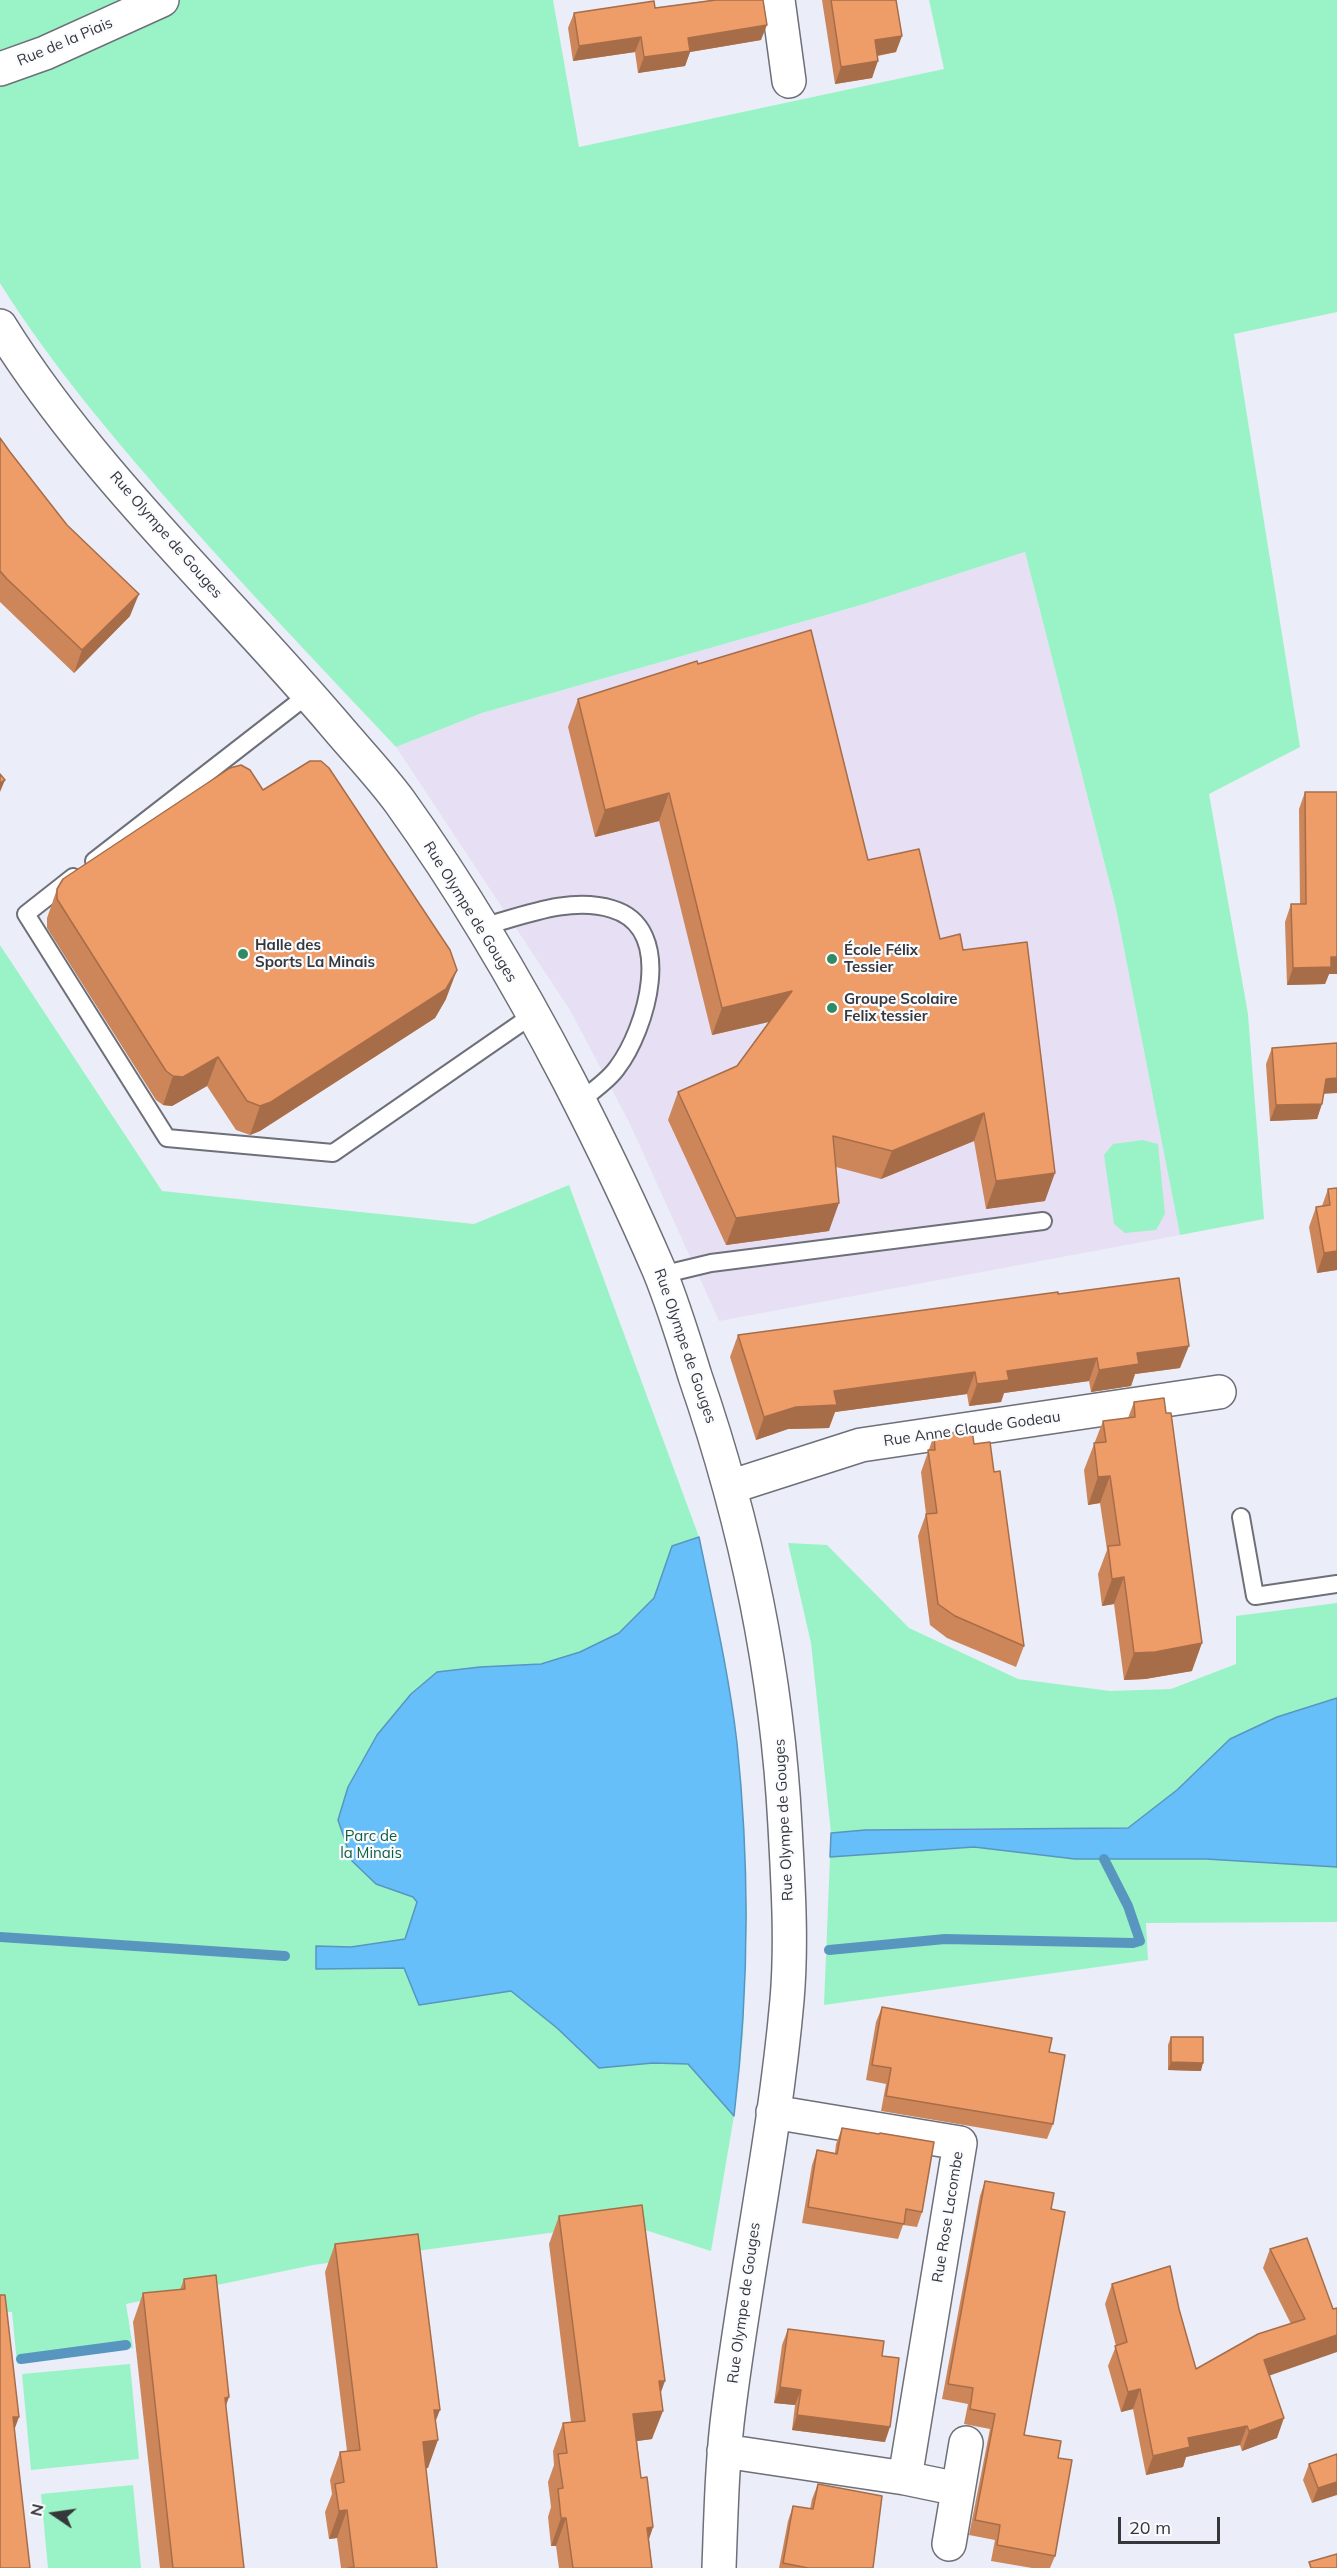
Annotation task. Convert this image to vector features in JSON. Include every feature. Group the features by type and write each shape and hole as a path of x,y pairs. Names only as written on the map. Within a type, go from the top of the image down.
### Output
{"street":[{"name":"Rue de la Piais","path":"0,69 45,53 162,0"},
{"path":"778,0 789,81"},
{"name":"Rue Olympe de Gouges","path":"0,326 24,364 89,447 176,548 309,694 397,798 482,927 534,1014 579,1102 661,1275 717,1438 761,1622 780,1743 789,1897 788,1996 728,2412 719,2568"},
{"name":"Rue Anne Claude Godeau","path":"730,1487 861,1445 1219,1392"},
{"name":"Rue Rose Lacombe","path":"773,2112 960,2143 905,2478"},
{"path":"949,2544 966,2443"},
{"path":"724,2451 905,2478 958,2489"}],"lane":[{"path":"309,694 26,914 167,1138 333,1153 534,1014"},
{"path":"482,927 561,905 611,908 629,916 642,932 649,950 651,971 644,1011 633,1041 617,1069 579,1102"},
{"path":"661,1275 711,1263 1043,1221"},
{"path":"1241,1517 1255,1596 1337,1584"}],"shaded area":[{"name":"École Félix Tessier","path":"1025,552 1116,908 1180,1235 719,1321 630,1124 570,1010 396,747 482,713 861,605"}],"green space":[{"path":"0,0 553,0 579,147 944,69 929,0 1337,0 1337,312 1234,334 1300,747 1209,794 1248,1014 1264,1219 1180,1235 1116,908 1025,552 861,605 482,713 396,747 173,506 60,370 0,283"},
{"name":"Parc de la Minais","path":"0,945 162,1191 474,1224 569,1185 699,1537 723,1652 737,1743 747,1910 743,2037 734,2116 711,2251 623,2223 313,2265 126,2304 133,2348 17,2364 12,2312 0,2312"},
{"path":"1143,1140 1158,1144 1165,1214 1156,1230 1125,1233 1114,1224 1104,1155 1113,1144"},
{"path":"788,1543 827,1545 909,1628 1018,1679 1110,1691 1171,1689 1236,1664 1236,1616 1337,1603 1337,1698 1277,1717 1128,1828 974,1828 865,1830 831,1833 811,1643"},
{"path":"974,1847 1075,1859 1206,1859 1337,1867 1337,1922 1146,1923 1148,1960 824,2005 830,1857"},
{"path":"130,2364 139,2459 31,2470 22,2374"},
{"path":"133,2485 141,2568 48,2568 41,2494"}],"water":[{"path":"699,1537 734,1717 744,1836 745,1976 734,2116 688,2064 653,2063 599,2068 557,2028 511,1991 419,2005 404,1968 316,1969 316,1946 351,1947 405,1939 417,1902 413,1897 376,1884 352,1861 338,1820 348,1787 377,1735 411,1694 437,1672 541,1664 580,1652 619,1633 654,1598 672,1546"},
{"path":"1337,1698 1337,1867 1206,1859 1075,1859 974,1847 830,1857 831,1833 865,1830 1128,1828 1177,1790 1230,1739 1277,1717"}],"building":[{"path":"716,0 763,0 767,25 688,38 690,51 644,57 641,37 579,46 574,13 654,1 655,8"},
{"path":"831,0 896,0 902,36 875,40 878,61 841,67"},
{"path":"0,438 67,525 139,594 82,650 0,571"},
{"path":"811,630 868,860 919,849 940,939 960,934 963,950 1027,942 1055,1173 996,1181 984,1113 892,1151 833,1136 839,1203 736,1218 678,1092 737,1066 792,991 722,1008 669,793 605,810 578,699 697,661 698,664"},
{"name":"Halle des Sports La Minais","path":"310,761 321,761 329,768 450,950 457,970 446,989 271,1102 260,1106 247,1101 218,1057 183,1077 173,1076 166,1071 57,899 57,889 63,879 230,768 241,765 250,770 263,790"},
{"path":"1305,792 1337,792 1337,957 1331,957 1331,967 1293,968 1291,904 1306,904"},
{"path":"1337,1043 1337,1078 1326,1079 1322,1104 1276,1105 1272,1048"},
{"path":"1337,1188 1337,1251 1324,1253 1316,1207 1330,1205 1328,1189"},
{"path":"1179,1278 1189,1346 1137,1353 1139,1364 1099,1370 1097,1358 1007,1371 1009,1380 977,1384 975,1372 834,1391 837,1405 796,1407 764,1417 738,1335 1058,1292 1058,1294"},
{"path":"1164,1398 1166,1413 1171,1413 1202,1643 1155,1652 1134,1653 1124,1577 1112,1579 1108,1546 1120,1545 1110,1476 1098,1477 1094,1443 1106,1442 1103,1421 1135,1417 1134,1402"},
{"path":"972,1430 974,1444 990,1442 994,1472 1000,1471 1024,1646 955,1616 938,1604 926,1514 937,1513 928,1450 935,1450 934,1435"},
{"path":"882,2007 1052,2038 1049,2052 1065,2055 1053,2124 886,2096 891,2068 872,2065"},
{"path":"1171,2037 1203,2037 1203,2063 1171,2062"},
{"path":"842,2128 934,2142 922,2212 906,2209 904,2224 808,2207 817,2150 837,2154"},
{"path":"985,2181 1054,2193 1051,2209 1065,2212 1024,2435 1061,2441 1058,2458 1072,2460 1055,2556 997,2545 1000,2525 975,2520 995,2414 970,2409 973,2388 948,2384"},
{"path":"642,2205 665,2381 659,2381 663,2411 633,2414 641,2478 647,2477 653,2527 647,2528 652,2568 573,2568 566,2518 561,2518 558,2489 563,2488 558,2454 567,2453 563,2423 585,2421 559,2216"},
{"path":"418,2234 440,2410 434,2410 438,2440 423,2442 437,2568 348,2568 354,2567 347,2510 339,2511 335,2484 344,2482 340,2452 360,2450 335,2244"},
{"path":"1307,2238 1333,2309 1337,2308 1337,2335 1264,2360 1284,2418 1249,2431 1247,2426 1188,2438 1190,2447 1153,2456 1140,2389 1128,2392 1115,2346 1127,2342 1112,2284 1170,2266 1196,2369 1258,2334 1305,2319 1270,2249"},
{"path":"216,2275 229,2397 225,2398 244,2568 173,2568 143,2293 185,2289 184,2279"},
{"path":"0,2295 5,2295 19,2417 13,2417 30,2568 0,2568"},
{"path":"788,2329 884,2341 882,2356 899,2358 890,2427 797,2415 801,2390 780,2387"},
{"path":"1337,2454 1337,2482 1318,2488 1309,2464"},
{"path":"818,2484 882,2496 873,2568 808,2568 783,2563 793,2506 813,2509"},
{"path":"1337,2554 1337,2568 1311,2568 1309,2562"}],"waterway":[{"path":"829,1950 945,1939 1133,1943 1140,1941 1128,1906 1104,1859"},
{"path":"0,1937 285,1956"},
{"path":"21,2359 126,2345"}],"place":[{"name":"Halle des Sports La Minais","path":"243,954"},
{"name":"École Félix Tessier","path":"832,959"},
{"name":"Groupe Scolaire Felix tessier","path":"832,1008"}]}
